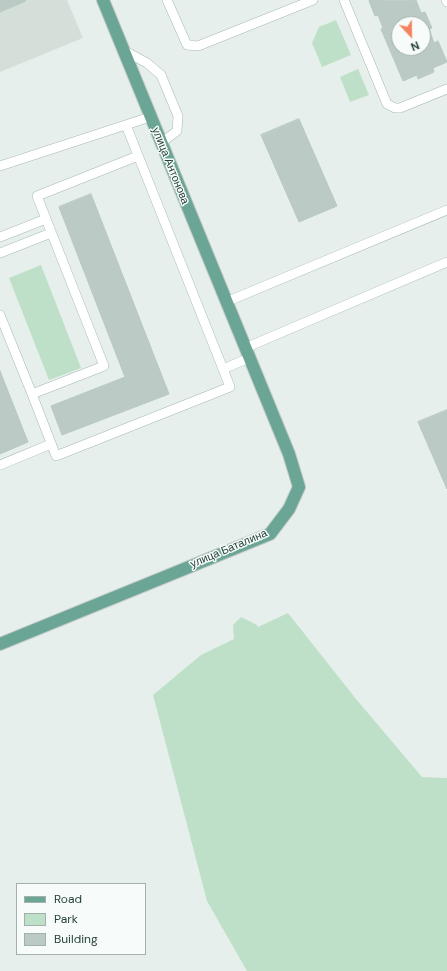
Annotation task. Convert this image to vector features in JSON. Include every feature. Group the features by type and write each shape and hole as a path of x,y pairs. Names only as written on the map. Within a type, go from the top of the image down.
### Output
{"main road":[{"name":"улица Антонова","path":"103,0 238,332"},
{"name":"улица Баталина","path":"0,643 270,534 289,509 299,487 289,454 238,332"}],"lane":[{"path":"167,0 187,45 198,46 313,0"},
{"path":"344,0 387,104 395,108 400,108 447,89"},
{"path":"123,50 147,63 161,75 178,116 177,131 161,143"},
{"path":"0,166 150,117"},
{"path":"0,315 56,456 230,386 126,125"},
{"path":"32,394 104,366 37,196 138,156"},
{"path":"226,302 447,210"},
{"path":"0,237 46,219"},
{"path":"0,253 51,233"},
{"path":"223,368 247,353 447,262"},
{"path":"0,465 51,444"}],"shaded area":[{"path":"0,0 67,0 83,38 0,72"}],"green space":[{"path":"336,20 351,55 322,67 312,43 319,27"},
{"path":"358,69 369,95 350,102 340,77"},
{"path":"41,265 81,368 49,380 9,278"},
{"path":"288,613 356,699 422,777 447,778 447,971 247,971 207,901 153,695 201,655 234,639 233,625 241,617 257,625 258,627"}],"building":[{"path":"0,0 25,0 26,1 0,12"},
{"path":"416,0 421,13 425,12 427,16 391,16 391,53 381,29 383,28 378,15 375,16 369,1"},
{"path":"431,35 434,43 438,41 447,62 433,68 434,72 418,79 417,75 403,81 392,56 431,56"},
{"path":"299,119 337,206 299,222 261,135"},
{"path":"91,194 169,394 62,435 51,406 125,377 59,207"},
{"path":"0,371 28,442 0,454"},
{"path":"447,410 447,489 418,422"}]}
